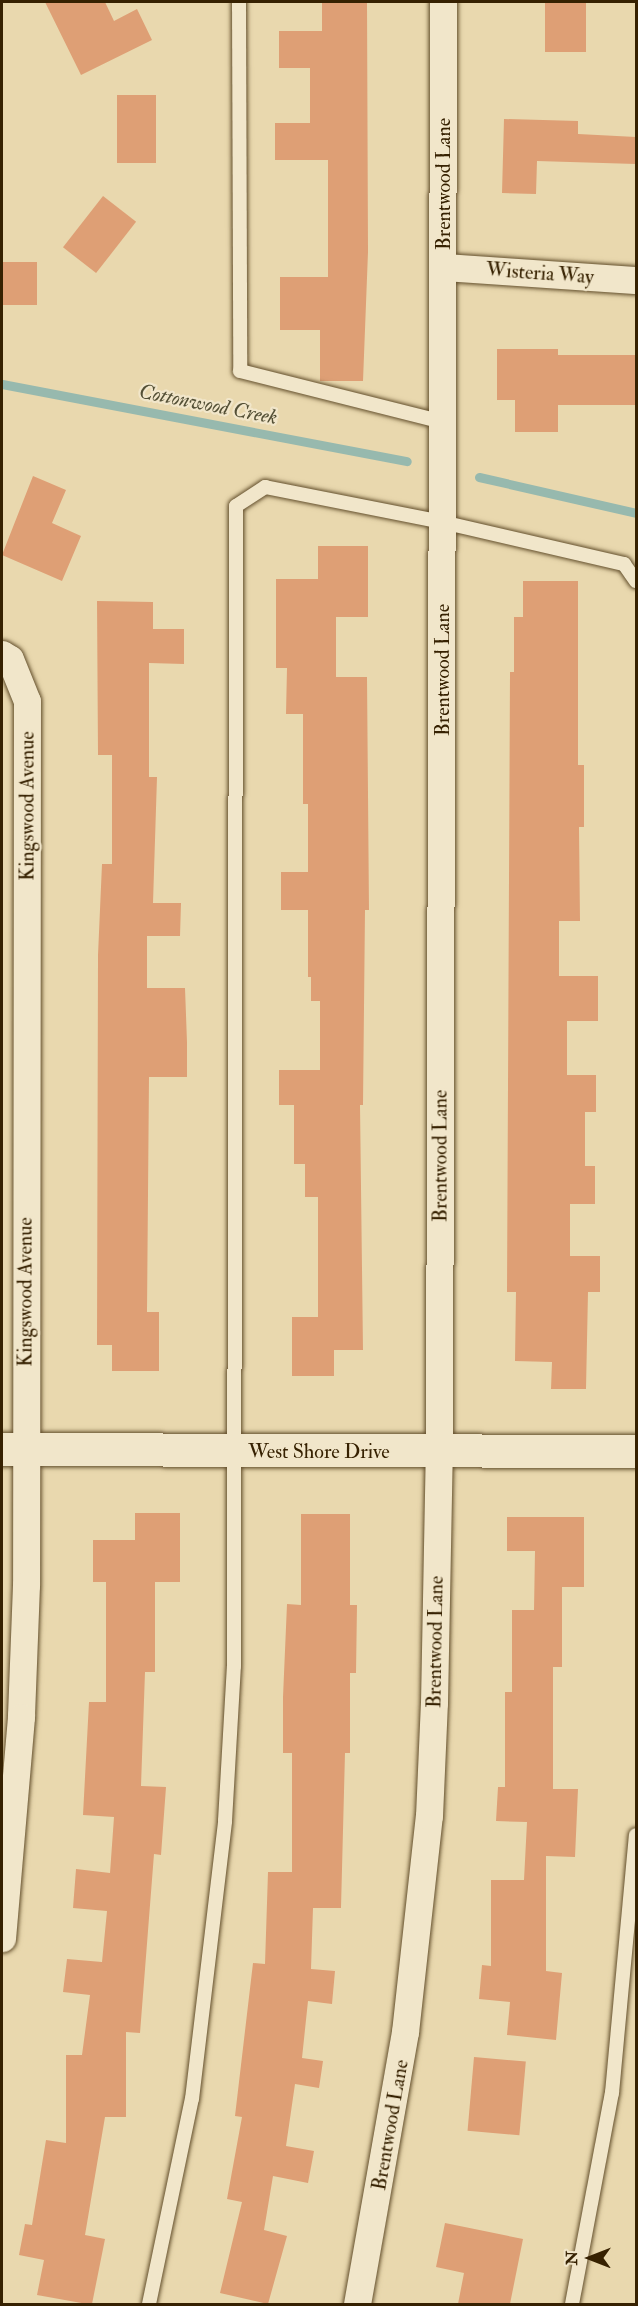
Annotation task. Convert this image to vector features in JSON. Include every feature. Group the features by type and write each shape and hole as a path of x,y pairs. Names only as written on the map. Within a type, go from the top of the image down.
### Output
{"street":[{"name":"Brentwood Lane","path":"357,2304 405,2032 419,1923 434,1714 439,1452 443,2"},
{"name":"Wisteria Way","path":"443,267 636,280"},
{"name":"Kingswood Avenue","path":"2,654 10,659 27,701 13,1449 21,1717 2,1938"},
{"name":"West Shore Drive","path":"13,1449 636,1451"}],"lane":[{"path":"239,2 240,371 443,422"},
{"path":"148,2304 192,2099 225,1821 234,1666 236,506 265,487 442,522 624,564 636,581"},
{"path":"572,2304 612,2093 636,1836"}],"building":[{"path":"45,2 105,2 114,21 137,9 152,40 81,75"},
{"path":"322,2 367,2 368,252 363,381 320,381 320,330 280,330 280,277 328,277 328,160 275,160 275,123 310,123 310,68 279,68 279,31 322,31"},
{"path":"545,2 586,2 586,52 545,52"},
{"path":"117,95 156,95 156,163 117,163"},
{"path":"504,119 578,121 578,134 636,137 636,164 537,161 536,194 502,193"},
{"path":"103,196 136,222 96,273 63,247"},
{"path":"2,262 37,262 37,305 2,305"},
{"path":"497,349 558,349 558,355 636,355 636,405 558,405 558,432 515,432 515,400 497,400"},
{"path":"33,476 66,490 52,523 81,536 62,581 2,555"},
{"path":"318,546 368,546 368,617 336,617 336,677 367,677 369,910 365,910 363,1105 360,1105 363,1350 334,1350 334,1376 292,1376 292,1317 318,1317 318,1197 305,1197 305,1164 294,1164 294,1105 279,1105 279,1070 320,1070 320,1001 311,1001 311,977 308,977 308,910 281,910 281,872 308,872 308,804 303,804 303,714 286,714 287,668 276,668 276,579 318,579"},
{"path":"523,581 578,581 578,765 584,765 584,827 579,827 580,921 559,921 559,976 598,976 598,1021 567,1021 567,1075 596,1075 596,1112 585,1112 585,1166 595,1166 595,1204 570,1204 570,1256 600,1256 600,1292 588,1292 586,1389 551,1389 552,1362 515,1361 516,1292 507,1292 510,672 514,672 514,617 523,617"},
{"path":"97,601 153,602 153,629 184,629 184,664 149,663 149,777 157,777 153,903 181,903 180,936 147,936 147,988 185,988 187,1042 187,1077 149,1077 147,1312 159,1312 159,1371 112,1371 112,1345 97,1345 98,955 102,864 112,864 112,755 98,755"},
{"path":"135,1513 180,1513 180,1582 155,1582 155,1672 145,1672 141,1786 166,1787 161,1855 154,1854 140,2033 126,2032 126,2117 105,2117 85,2235 105,2239 92,2304 87,2304 37,2295 44,2260 19,2255 25,2224 32,2225 46,2140 66,2143 66,2055 82,2055 90,1995 63,1992 67,1959 102,1962 107,1911 73,1908 76,1869 110,1873 114,1817 83,1815 89,1702 106,1702 106,1582 93,1582 93,1540 135,1540"},
{"path":"301,1514 350,1514 350,1605 357,1605 356,1673 350,1673 350,1753 345,1753 341,1908 313,1908 311,1969 335,1971 332,2004 308,2001 302,2058 323,2061 319,2088 295,2084 286,2146 314,2151 308,2183 273,2176 264,2230 287,2236 268,2304 220,2293 242,2202 227,2199 242,2117 235,2116 253,1963 265,1964 268,1872 292,1872 292,1753 283,1753 283,1697 287,1604 301,1605"},
{"path":"507,1517 584,1517 584,1587 562,1587 562,1667 553,1667 553,1789 578,1789 575,1857 546,1856 546,1971 562,1973 556,2040 507,2035 510,2002 479,1999 482,1965 491,1966 491,1880 524,1880 527,1822 496,1821 498,1787 505,1787 505,1692 512,1692 512,1610 534,1610 535,1551 507,1551"},
{"path":"474,2057 526,2062 519,2135 468,2131"},
{"path":"445,2223 523,2239 510,2304 458,2304 464,2273 436,2267"}],"waterway":[{"name":"Cottonwood Creek","path":"2,384 407,461"},
{"name":"Cottonwood Creek","path":"479,477 636,513"}]}
